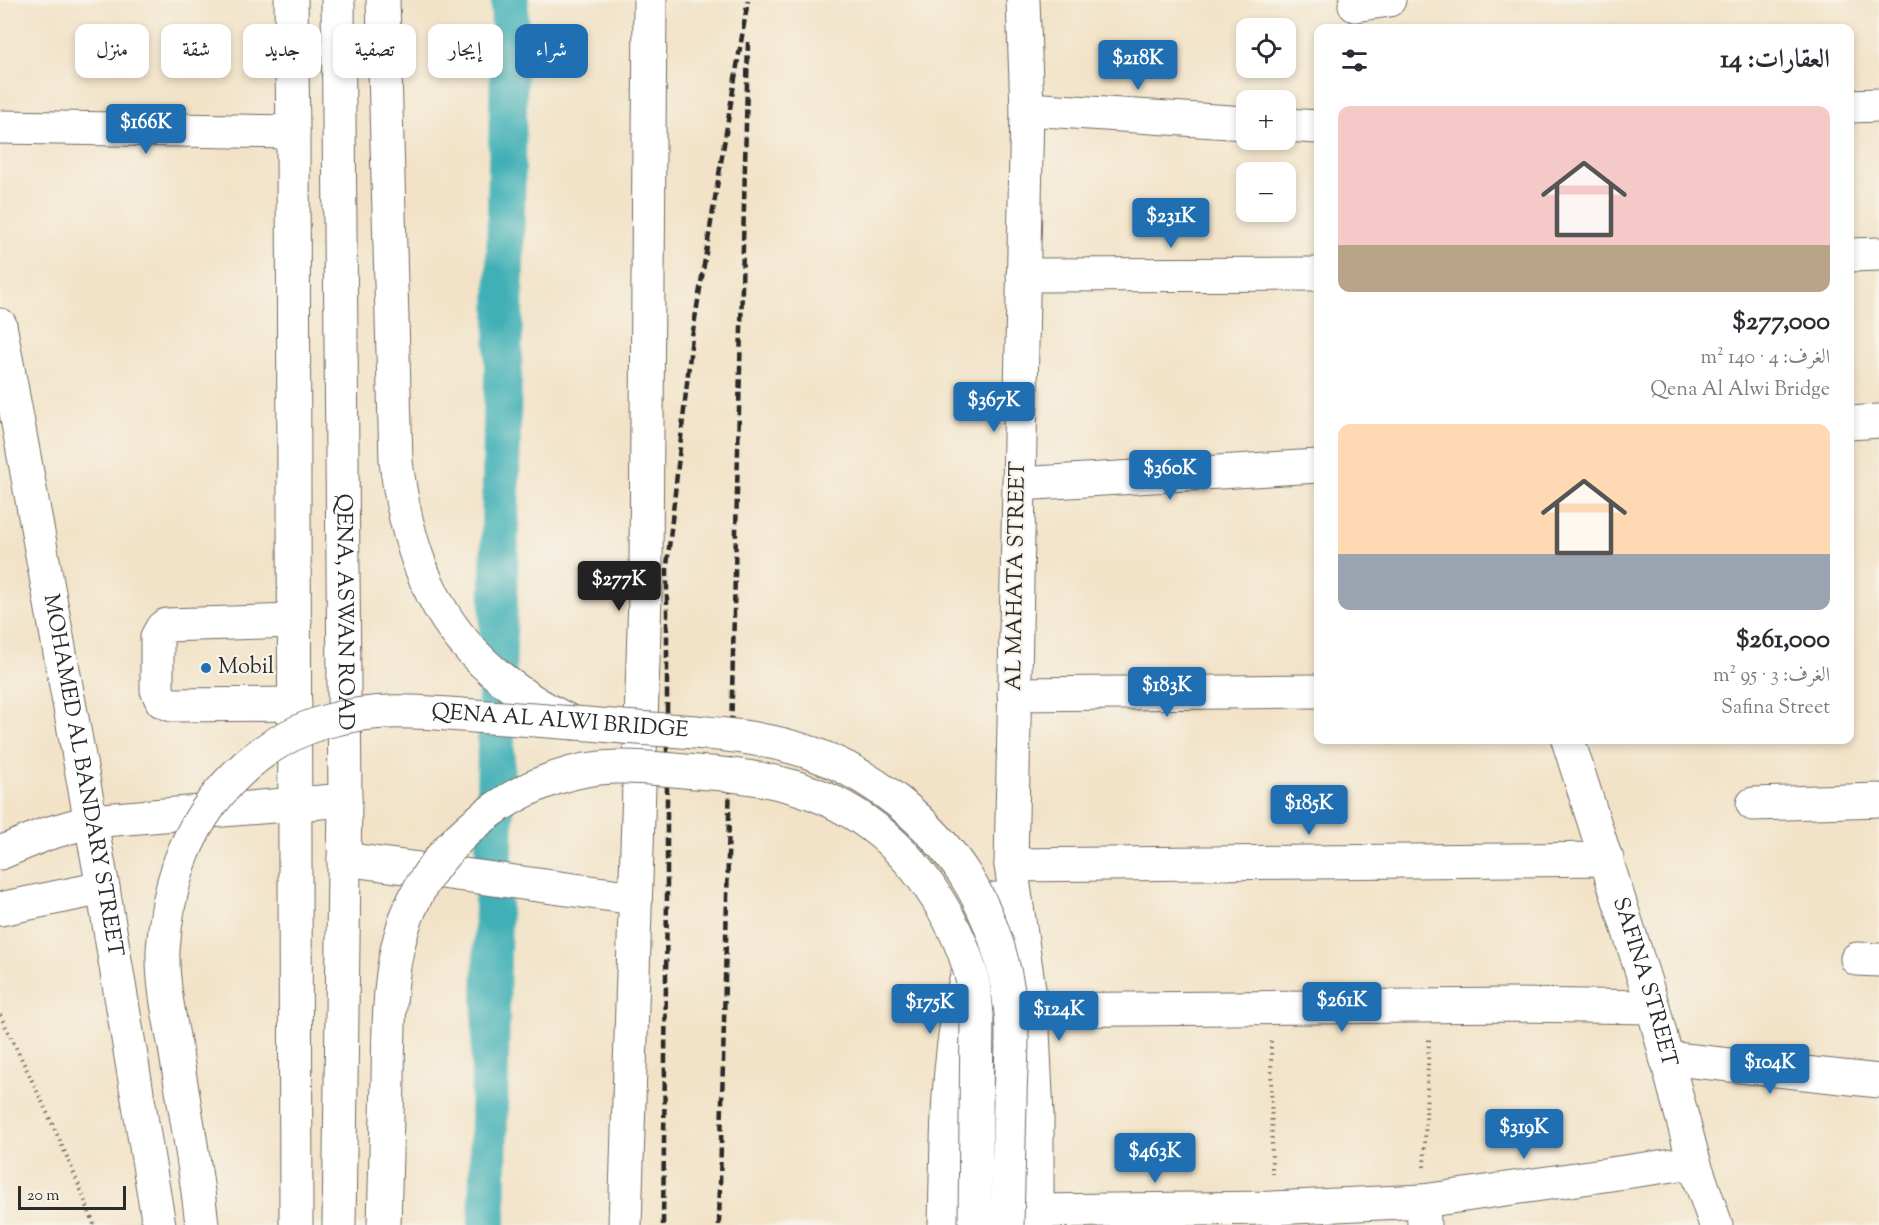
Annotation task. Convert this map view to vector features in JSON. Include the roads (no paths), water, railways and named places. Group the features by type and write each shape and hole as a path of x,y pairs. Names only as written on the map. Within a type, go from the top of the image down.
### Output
{"main road":[{"path":"291,0 296,1225"},
{"name":"QENA, ASWAN ROAD","path":"338,0 345,800 339,1225"},
{"path":"383,0 396,461 409,537 422,574 439,608 459,638 511,687 541,708 573,723"},
{"path":"625,1225 646,566 650,0"},
{"name":"AL MAHATA STREET","path":"1023,0 1027,110 1011,865 1032,1010 1037,1218"},
{"path":"1356,11 1389,0"},
{"path":"1854,106 1879,105"},
{"path":"1027,110 1236,122"},
{"path":"1296,126 1314,127"},
{"path":"0,127 293,132"},
{"path":"1854,255 1879,254"},
{"path":"1023,275 1314,274"},
{"name":"MOHAMED AL BANDARY STREET","path":"0,324 103,888 159,1225"},
{"path":"1854,423 1879,421"},
{"path":"1019,484 1314,466"},
{"path":"343,619 166,625 157,637 157,680 159,696 162,701 172,705 344,703"},
{"path":"1014,694 1314,691"},
{"name":"QENA AL ALWI BRIDGE","path":"202,1225 196,1174 167,1003 163,955 167,906 181,860 198,823 222,789 252,760 287,737 325,721 366,712 407,711 573,723 775,742 805,751 854,773 896,800 933,834 964,874 988,918 1004,966 1011,1015 1007,1225"},
{"name":"SAFINA STREET","path":"1569,744 1653,1007 1694,1162 1716,1225"},
{"name":"QENA AL ALWI BRIDGE","path":"384,1225 392,988 399,941 414,900 436,864 464,833 497,807 533,787 572,773 615,767 724,774 765,779 804,789 840,806 874,827 904,855 929,886 963,951 977,1015 975,1225"},
{"path":"0,853 46,834 90,820 345,800"},
{"path":"1753,804 1879,800"},
{"path":"344,859 635,898"},
{"path":"1011,865 1607,859"},
{"name":"AL MAHATA STREET","path":"945,1225 951,1062 963,994 983,928 1011,865"},
{"path":"0,909 103,888"},
{"path":"1032,1010 1515,1005 1653,1007"},
{"path":"1666,1058 1879,1081"},
{"path":"1037,1218 1272,1208 1424,1213 1694,1162"}],"waterway":[{"path":"487,1225 510,0"}],"railway":[{"path":"663,1225 667,895 667,566 692,337 748,0"},
{"path":"719,1225 748,42"}],"place":[{"name":"Mobil","path":"206,668"}]}
